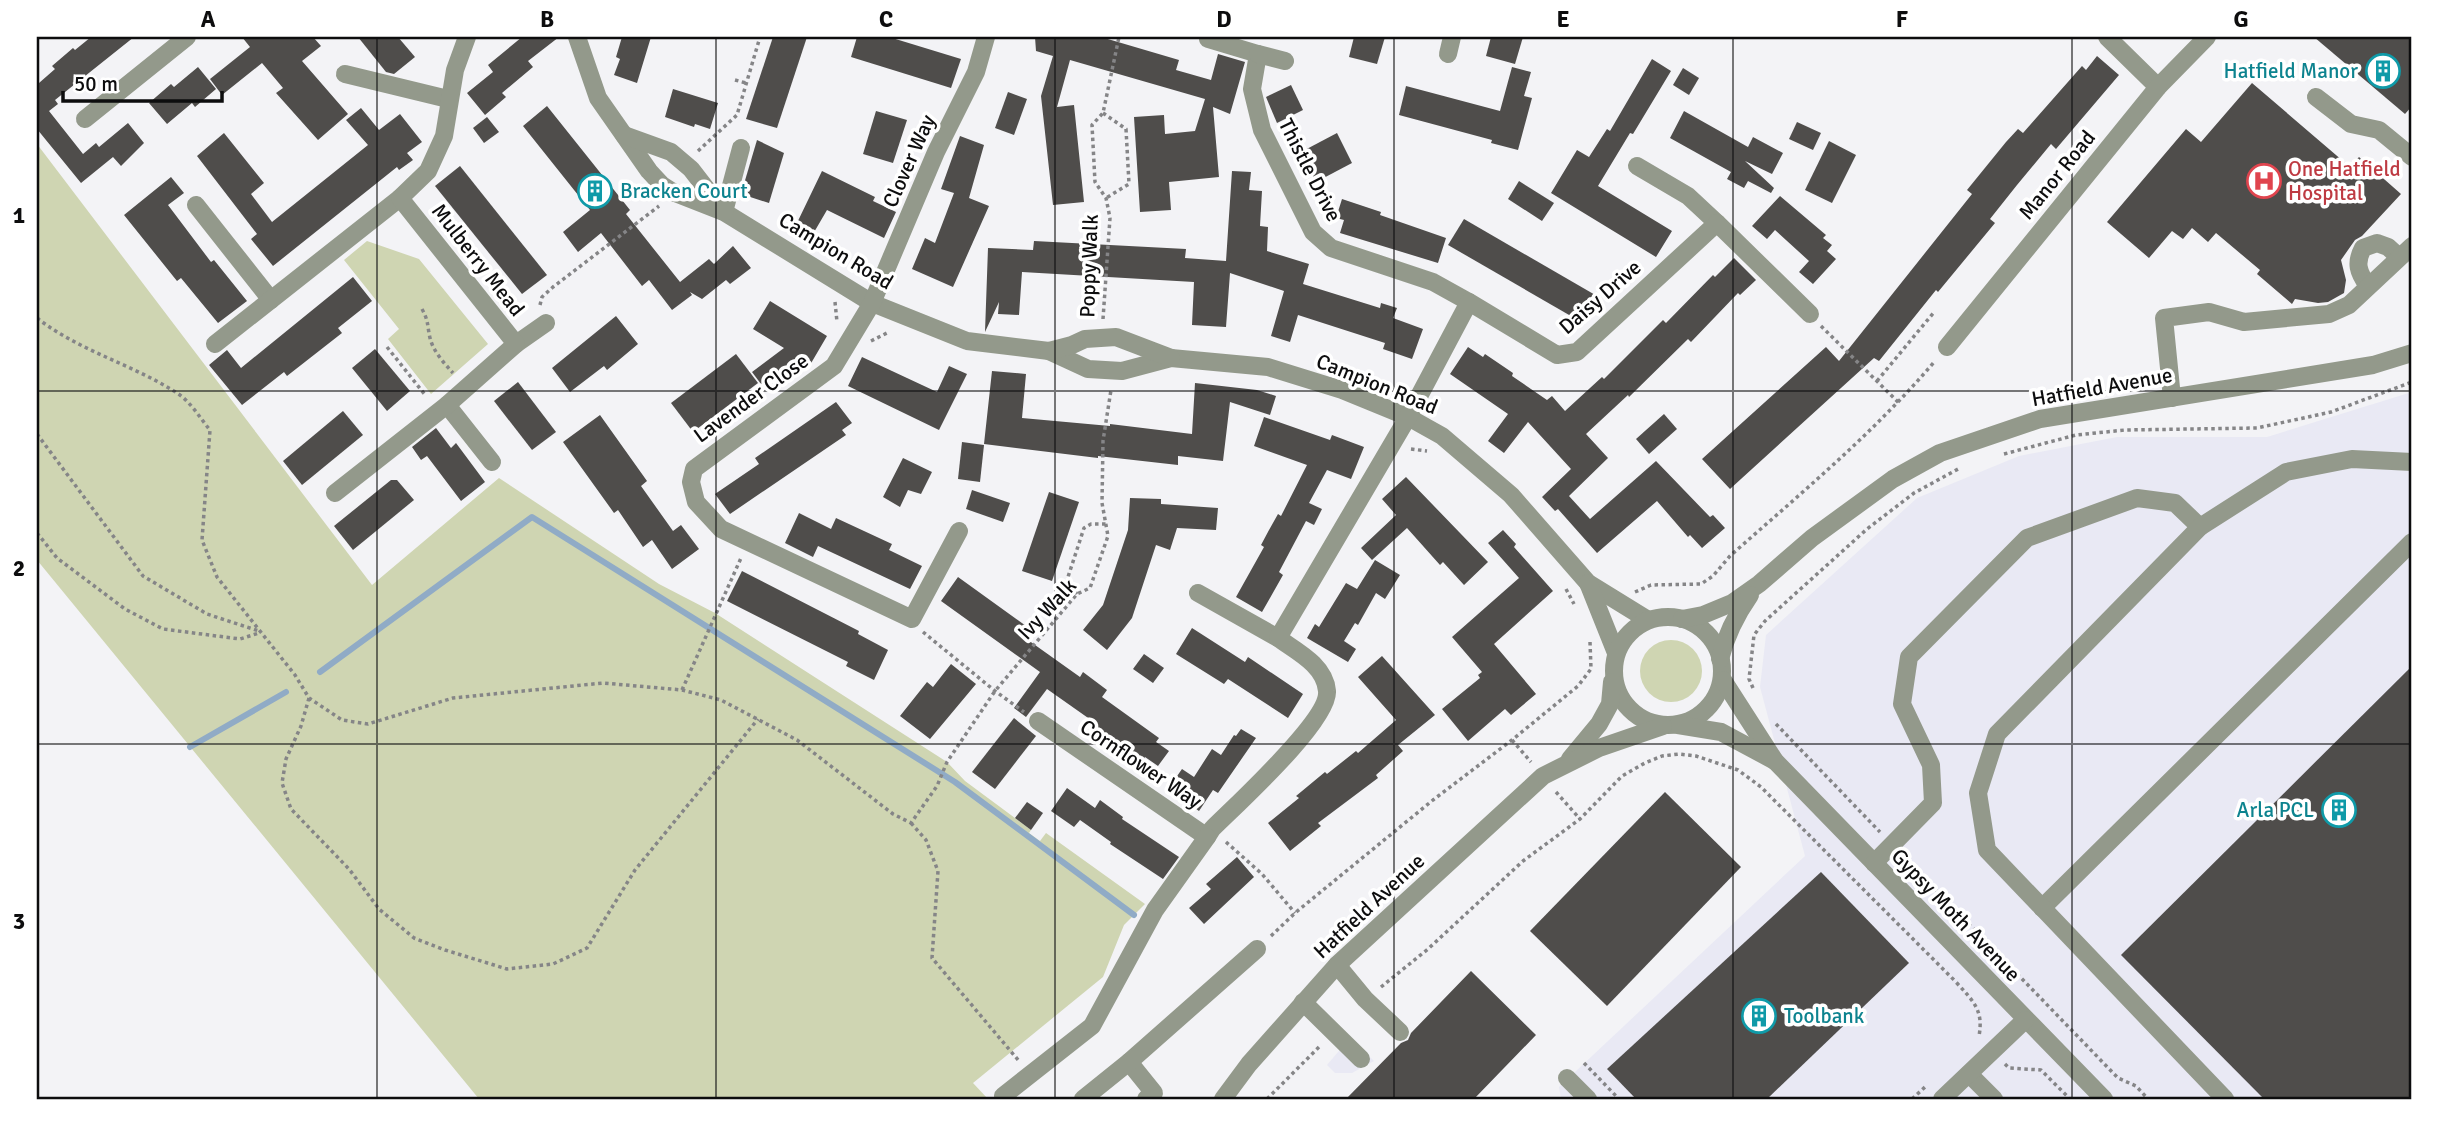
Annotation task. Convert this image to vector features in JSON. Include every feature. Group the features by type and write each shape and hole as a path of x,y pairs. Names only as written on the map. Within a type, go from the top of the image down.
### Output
{"street":[{"path":"85,119 187,37"},
{"name":"Mulberry Mead","path":"215,345 400,198 428,171 444,136 449,99 467,37"},
{"name":"Campion Road","path":"578,37 598,98 649,171 662,185 724,212 872,303 967,341 1049,351 1088,369 1111,371 1142,368 1171,358"},
{"name":"Clover Way","path":"872,303 936,152 976,72 986,37"},
{"path":"2107,37 2158,87"},
{"name":"Manor Road","path":"1947,347 2158,87 2207,37"},
{"path":"1208,39 1285,61"},
{"name":"Thistle Drive","path":"1258,54 1252,89 1262,130 1313,232 1331,248 1433,282 1469,302"},
{"path":"345,74 449,99"},
{"path":"2316,97 2351,124 2379,130 2412,157"},
{"name":"Campion Road","path":"625,135 671,152 686,165 724,212"},
{"path":"724,212 741,148"},
{"path":"1637,166 1688,196 1810,314"},
{"name":"Mulberry Mead","path":"335,493 442,408 516,344 400,198"},
{"path":"196,205 271,300"},
{"name":"Daisy Drive","path":"1469,302 1557,355 1577,352 1717,223"},
{"path":"2368,286 2360,275 2357,260 2363,248 2377,243 2406,252"},
{"path":"2172,398 2164,318 2209,312 2244,322 2329,314 2349,304 2406,252"},
{"path":"1278,638 1408,417 1469,302"},
{"name":"Lavender Close","path":"872,303 834,366 694,469 691,482 696,502 721,529 912,619"},
{"path":"516,344 547,323"},
{"name":"Campion Road","path":"1049,351 1085,339 1125,340 1171,358 1268,367 1342,390 1408,417 1442,436 1511,495 1588,583"},
{"name":"Hatfield Avenue","path":"1682,619 1703,615 1731,603 1759,584 1812,538 1882,486 1940,453 2040,419 2373,365 2412,353"},
{"path":"442,408 492,462"},
{"path":"2225,1099 1987,850 1978,793 1997,734 2200,527 2286,472 2352,459 2412,462"},
{"path":"1874,863 1933,803 1931,765 1902,704 1909,657 2027,538 2137,498 2175,503 2200,527"},
{"path":"912,619 959,531"},
{"path":"2042,908 2412,542"},
{"path":"1588,583 1648,620"},
{"path":"1588,583 1616,653"},
{"name":"Hatfield Avenue","path":"1720,659 1739,610 1759,584"},
{"name":"Cornflower Way","path":"1038,721 1209,833 1286,755 1321,712 1328,692 1322,673 1302,654 1198,593"},
{"path":"1670,617 1682,619 1704,631 1715,644 1723,680 1708,708 1697,717 1671,725 1647,722 1629,710 1618,694 1613,673 1616,653 1624,638 1648,620 1670,617"},
{"name":"Hatfield Avenue","path":"1565,764 1599,724 1610,704 1613,673"},
{"name":"Gypsy Moth Avenue","path":"1723,680 1775,761 2104,1099"},
{"name":"Hatfield Avenue","path":"1223,1099 1249,1064 1337,965 1543,776 1621,740 1671,725"},
{"name":"Gypsy Moth Avenue","path":"1671,725 1721,732 1775,761"},
{"path":"1003,1096 1092,1026 1155,910 1209,833"},
{"path":"1083,1099 1257,949"},
{"path":"1337,965 1365,999 1400,1032"},
{"path":"1303,1002 1362,1059"},
{"path":"1942,1099 2025,1020"},
{"path":"1129,1062 1154,1093 1146,1099"},
{"path":"1969,1074 1994,1099"},
{"path":"1567,1078 1588,1099"}],"path":[{"path":"686,165 702,146 737,115 760,37"},
{"name":"Poppy Walk","path":"1102,338 1110,218 1106,198 1095,182 1092,125 1102,113 1119,37"},
{"path":"735,80 747,83"},
{"path":"1102,113 1126,129 1129,184 1106,198"},
{"path":"662,185 653,198 668,207"},
{"path":"547,323 538,312 542,297 661,204"},
{"path":"827,297 835,302 838,330 850,340 867,344 889,332"},
{"path":"422,309 429,324 429,337 434,349 465,388"},
{"path":"1877,381 1935,311"},
{"path":"1810,314 1899,403"},
{"path":"37,318 56,333 180,394 210,430 202,540 217,577 295,675 309,698 342,720 368,724 453,698 603,683 682,690 721,700 758,719 797,740 893,814 911,823 926,840 939,872 932,958 1031,1075"},
{"path":"387,347 442,408"},
{"path":"1995,457 2088,434 2125,430 2257,428 2332,412 2412,382"},
{"name":"Ivy Walk","path":"911,823 937,786 947,762 995,691 1077,594 1090,589 1108,536 1102,503 1103,441 1111,387 1102,386"},
{"path":"37,434 143,576 207,614 261,632"},
{"path":"1388,450 1401,457 1411,449 1431,453"},
{"path":"1757,698 1749,679 1754,635 1765,621 1867,529 1914,493 1962,467"},
{"path":"1077,594 1067,580 1084,528 1091,524 1106,523"},
{"path":"37,533 57,558 125,609 163,629 240,639 261,632"},
{"path":"682,690 748,542"},
{"path":"1564,586 1577,609"},
{"path":"912,619 919,629 995,691 1038,721"},
{"path":"309,698 301,726 286,759 282,783 291,809 349,869 379,909 414,938 507,968 553,964 587,948 635,870 758,719"},
{"path":"1772,720 2118,1078 2136,1086 2148,1099"},
{"path":"1365,999 1428,948 1523,861 1580,820 1622,776 1662,756 1679,754 1707,759 1738,770 1761,787 1978,1007 1981,1025 1978,1038 2009,1068 2041,1070 2070,1099"},
{"path":"1209,833 1262,874 1295,913"},
{"path":"1267,1099 1333,1032"},
{"path":"1584,1063 1619,1099"}],"shaded area":[{"path":"2412,392 2412,1099 1561,1099 1559,1087 1805,856 1760,687 1766,635 1917,498 2019,456 2117,437 2267,437"},
{"path":"1350,1038 1374,1061 1352,1073 1335,1073 1327,1065"}],"green space":[{"path":"37,144 372,585 499,478 659,584 715,613 947,762 965,781 1031,830 1029,833 1040,841 1046,833 1145,904 1124,925 1103,977 973,1083 988,1099 479,1099 37,560"},
{"path":"367,241 419,259 488,344 431,394 388,339 399,329 344,260"},
{"path":"1665,640 1677,640 1693,649 1700,659 1700,683 1693,693 1677,702 1665,702 1654,697 1645,688 1640,677 1640,665 1645,654 1654,645"}],"building":[{"path":"91,37 134,37 55,100 58,104 49,111 83,154 96,143 99,147 128,123 144,143 121,166 113,157 81,183 37,129 37,80 39,83 55,69 52,66"},
{"path":"242,37 313,37 321,46 302,61 348,114 318,140 276,93 283,88 262,63 222,95 210,79 250,47"},
{"path":"358,37 398,37 415,57 394,74 386,72"},
{"path":"522,37 559,37 528,61 533,67 502,93 506,97 485,115 467,93 493,72 488,65"},
{"path":"622,37 651,37 637,83 614,75 620,59 616,57"},
{"path":"773,37 807,37 777,128 746,119"},
{"path":"857,37 889,37 961,59 951,88 851,57"},
{"path":"1035,37 1101,37 1179,60 1176,70 1211,80 1218,54 1245,62 1230,114 1213,107 1219,177 1169,182 1171,210 1140,212 1134,117 1164,115 1165,134 1195,131 1205,99 1070,60 1057,107 1074,105 1084,202 1053,205 1041,96 1053,56 1036,51"},
{"path":"1354,37 1385,37 1377,64 1349,57"},
{"path":"1491,37 1523,37 1515,64 1486,56"},
{"name":"Hatfield Manor","path":"2314,37 2412,37 2412,106 2405,114"},
{"path":"2097,56 2119,75 2056,149 2051,144 1990,219 1995,223 1938,292 1936,290 1879,361 1874,358 1730,489 1702,459 1826,347 1839,361 1972,194 1967,190 2006,142 2018,129 2023,133 2082,66 2086,70"},
{"path":"1652,59 1671,71 1598,186 1672,231 1656,257 1551,193 1577,150 1589,157 1607,129 1610,131"},
{"path":"198,67 216,89 195,107 192,103 167,124 149,103 171,84 174,87"},
{"path":"1512,67 1531,72 1524,96 1532,98 1518,150 1491,143 1492,140 1399,115 1406,86 1500,111"},
{"path":"1683,68 1699,78 1689,95 1673,85"},
{"name":"One Hatfield Hospital","path":"2252,83 2350,167 2359,157 2401,194 2362,236 2355,240 2341,260 2346,280 2344,293 2328,302 2295,299 2292,304 2257,274 2260,270 2216,233 2208,242 2192,228 2183,239 2172,231 2149,258 2107,222 2186,129 2201,142"},
{"path":"1291,85 1303,110 1277,123 1266,97"},
{"path":"673,89 718,103 710,129 695,124 694,127 665,117"},
{"path":"1008,92 1027,99 1014,135 995,128"},
{"path":"547,106 630,210 626,214 680,282 709,259 714,264 733,246 751,268 730,284 726,280 702,299 690,292 692,295 672,310 649,280 642,286 601,233 578,252 563,232 590,210 523,126"},
{"path":"361,108 379,130 400,114 422,142 407,153 413,160 399,170 397,167 273,266 251,239 257,234 197,156 224,133 264,183 251,194 272,222 368,145 346,120"},
{"path":"876,111 907,120 893,163 863,154"},
{"path":"1684,111 1748,147 1753,137 1783,153 1772,174 1745,161 1774,188 1771,193 1748,181 1744,188 1727,179 1731,172 1670,138"},
{"path":"487,117 499,132 484,143 473,128"},
{"path":"1797,122 1821,133 1813,150 1789,139"},
{"path":"1337,133 1352,163 1316,182 1301,152"},
{"path":"960,136 984,145 969,198 989,206 953,287 912,269 925,238 935,243 954,193 941,189"},
{"path":"757,140 784,153 769,203 741,194"},
{"path":"1829,141 1856,155 1832,203 1805,190"},
{"path":"460,166 547,275 522,294 435,186"},
{"path":"822,171 875,197 873,201 896,212 884,238 827,210 813,234 796,225"},
{"path":"1232,171 1251,172 1249,190 1262,191 1260,226 1268,227 1267,251 1309,264 1303,284 1380,308 1381,303 1397,308 1393,318 1423,329 1412,359 1383,349 1385,343 1298,315 1290,342 1271,336 1284,291 1230,273 1226,327 1192,325 1194,282 1022,272 1019,315 998,314 999,302 985,332 988,248 1033,250 1034,241 1186,249 1185,258 1226,261"},
{"path":"171,177 184,193 168,205 211,262 214,260 247,301 218,323 181,278 177,281 124,215"},
{"path":"1519,181 1554,203 1542,221 1508,199"},
{"path":"1780,196 1826,235 1823,238 1832,245 1827,251 1836,259 1813,284 1799,272 1809,261 1775,230 1767,239 1752,226"},
{"path":"1342,199 1446,238 1438,263 1340,233 1344,220 1336,218"},
{"path":"1464,219 1597,296 1583,323 1448,245"},
{"path":"1734,258 1756,280 1740,295 1738,293 1691,342 1688,339 1629,397 1628,395 1586,434 1608,458 1569,496 1590,519 1656,461 1710,517 1713,515 1725,528 1702,548 1690,535 1688,537 1657,501 1597,553 1558,509 1555,511 1542,497 1571,469 1528,422 1504,453 1488,441 1508,414 1450,374 1468,347 1483,357 1485,354 1547,400 1552,396 1565,411 1602,377 1604,379 1663,320 1666,323 1713,275 1715,277"},
{"path":"353,277 372,301 338,328 342,333 287,376 284,372 242,405 209,365 227,350 241,368"},
{"path":"770,301 827,336 810,365 801,360 764,388 752,372 784,348 753,329"},
{"path":"616,316 638,344 607,370 604,366 570,392 552,368"},
{"path":"375,349 410,391 387,411 352,368"},
{"path":"736,354 758,383 693,432 671,403"},
{"path":"862,357 937,392 949,366 967,374 939,430 848,386"},
{"path":"992,371 1026,374 1022,418 1110,424 1192,434 1195,383 1257,390 1276,396 1270,415 1230,402 1223,461 1178,456 1178,465 1098,458 984,444"},
{"path":"518,382 556,432 532,450 494,401"},
{"path":"836,402 852,423 842,430 846,435 730,514 715,494 759,464 755,458"},
{"path":"343,411 363,435 302,485 283,461"},
{"path":"1664,414 1677,429 1649,454 1636,439"},
{"path":"600,415 647,481 641,486 673,531 681,525 699,549 672,569 652,540 643,547 618,510 614,513 563,442"},
{"path":"1264,417 1330,440 1332,435 1364,447 1351,479 1327,470 1309,503 1322,509 1314,525 1306,521 1279,572 1283,575 1262,612 1236,597 1264,547 1261,545 1269,530 1278,514 1281,516 1307,465 1254,446"},
{"path":"436,428 451,448 456,443 485,482 461,501 427,456 421,460 412,447"},
{"path":"962,442 984,445 980,482 958,479"},
{"path":"903,458 932,472 921,494 908,490 900,507 883,497"},
{"path":"1406,477 1488,562 1464,585 1443,562 1440,565 1407,528 1372,560 1361,548 1396,515 1382,499"},
{"path":"391,480 397,480 414,500 353,550 334,526"},
{"path":"972,490 1010,503 1003,522 966,509"},
{"path":"1049,492 1079,502 1052,581 1022,571"},
{"path":"1130,498 1161,499 1161,504 1218,508 1216,530 1177,528 1170,550 1156,545 1132,618 1107,650 1083,630 1103,605 1128,530"},
{"path":"799,513 831,529 836,518 892,544 889,550 922,566 910,589 818,546 813,557 785,543"},
{"path":"1503,530 1516,544 1514,547 1553,591 1494,644 1536,694 1511,715 1505,709 1468,741 1442,709 1480,678 1478,675 1482,672 1452,637 1519,578 1488,543"},
{"path":"1375,560 1400,575 1385,599 1376,593 1358,625 1355,623 1344,641 1356,649 1348,662 1307,638 1315,624 1319,627 1346,583 1357,589"},
{"path":"742,571 859,631 858,634 888,650 874,680 846,666 848,662 727,601"},
{"path":"958,577 1033,631 1028,640 1080,677 1083,672 1107,690 1102,697 1159,738 1156,742 1169,751 1158,766 1145,757 1142,761 1130,753 1128,757 1098,735 1101,731 1089,723 1091,720 1047,689 1026,717 1014,708 1040,672 941,601"},
{"path":"1192,628 1245,662 1248,657 1303,694 1288,718 1228,679 1224,684 1176,654"},
{"path":"1144,654 1164,668 1153,683 1133,669"},
{"path":"1382,656 1435,715 1398,745 1403,751 1376,775 1378,778 1318,823 1321,826 1290,851 1268,823 1325,772 1327,774 1356,751 1358,753 1396,720 1358,677"},
{"path":"951,664 976,684 930,739 900,716 927,682 933,687"},
{"name":"Arla PCL","path":"2412,666 2412,1099 2264,1099 2121,955"},
{"path":"1014,718 1036,736 995,789 972,772"},
{"path":"1241,729 1256,738 1218,793 1213,790 1199,811 1168,789 1182,769 1194,777 1212,749 1221,755"},
{"path":"1067,788 1095,808 1100,800 1123,817 1122,819 1179,857 1163,879 1110,844 1111,842 1080,820 1074,827 1051,811"},
{"path":"1665,792 1741,867 1607,1006 1530,931"},
{"path":"1027,802 1043,813 1031,830 1015,818"},
{"path":"1237,857 1254,877 1204,924 1189,908 1211,889 1206,884"},
{"name":"Toolbank","path":"1821,872 1909,963 1767,1099 1636,1099 1607,1069"},
{"path":"1471,971 1536,1035 1474,1099 1346,1099 1401,1043 1408,1040 1411,1033"}],"waterway":[{"path":"320,672 532,517 955,782 1134,915"},
{"path":"190,747 286,692"}],"place":[{"name":"Hatfield Manor","path":"2383,71"},
{"name":"One Hatfield Hospital","path":"2264,181"},
{"name":"Bracken Court","path":"595,191"},
{"name":"Arla PCL","path":"2339,810"},
{"name":"Toolbank","path":"1759,1016"}]}
